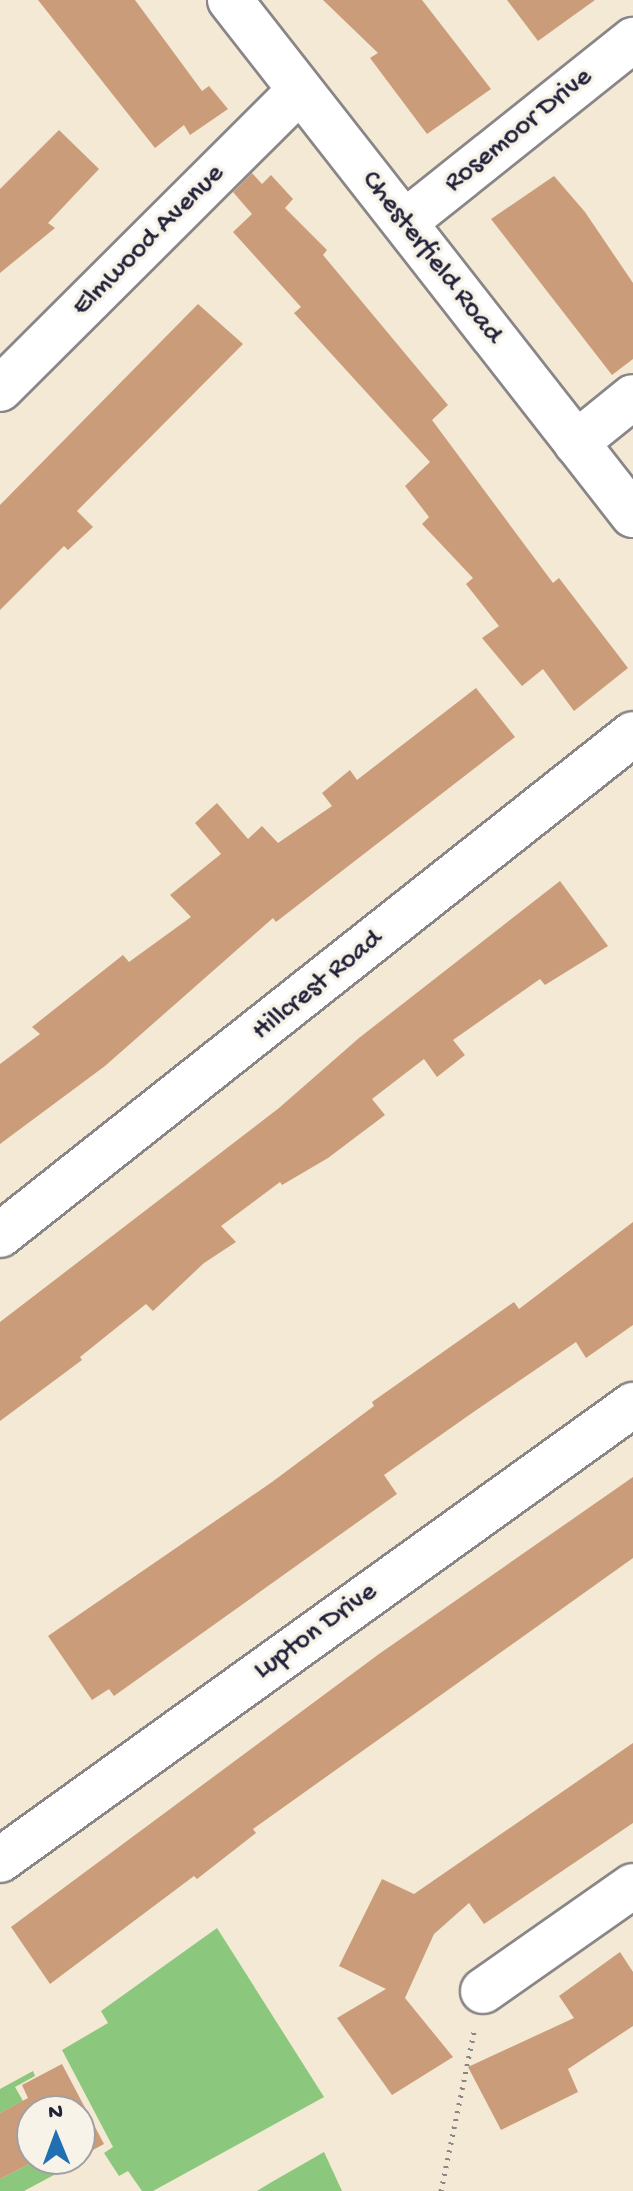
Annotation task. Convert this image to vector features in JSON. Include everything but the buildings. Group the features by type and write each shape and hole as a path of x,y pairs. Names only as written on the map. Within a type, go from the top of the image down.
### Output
{"street":[{"name":"Chesterfield Road","path":"230,0 298,92 405,222 633,515"},
{"name":"Rosemoor Drive","path":"405,222 633,40"},
{"name":"Elmwood Avenue","path":"0,389 298,92"},
{"path":"576,443 633,397"},
{"name":"Hillcrest Road","path":"0,1235 633,734"},
{"name":"Lupton Drive","path":"0,1860 633,1405"},
{"path":"483,1991 633,1886"}],"path":[{"path":"441,2191 483,1991"}],"green space":[{"path":"217,1928 324,2097 153,2191 142,2191 128,2171 119,2176 104,2153 113,2147 96,2115 96,2095 86,2095 62,2050 108,2023 101,2011"},
{"path":"33,2071 35,2076 15,2087 20,2095 16,2095 16,2105 0,2113 0,2089"},
{"path":"324,2152 342,2191 257,2191 270,2183"},
{"path":"16,2171 16,2175 54,2175 24,2191 0,2191 0,2179"}]}
